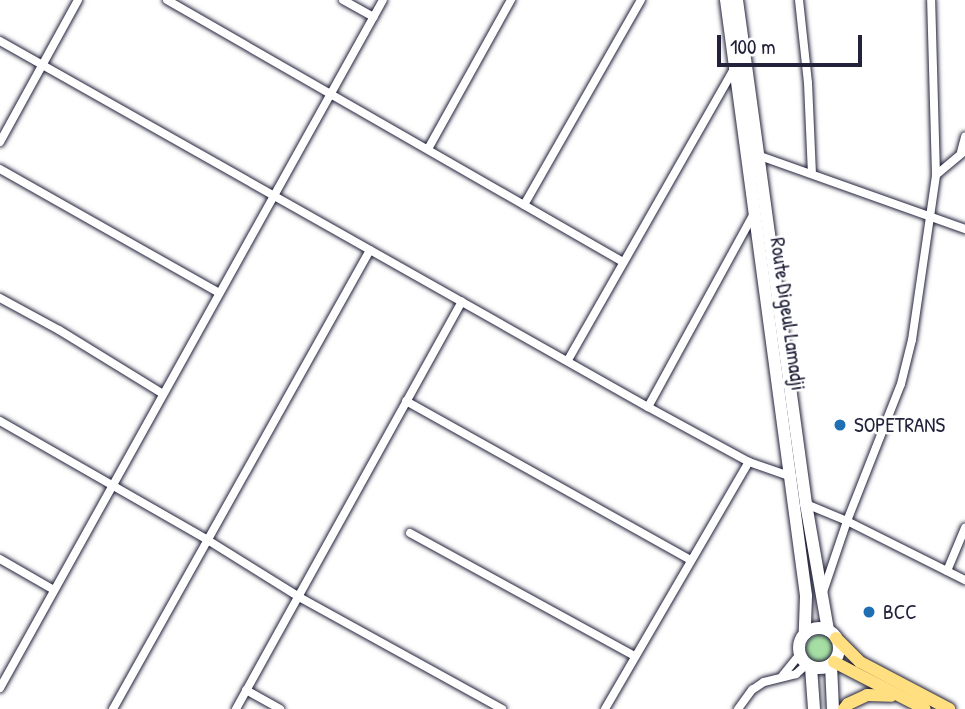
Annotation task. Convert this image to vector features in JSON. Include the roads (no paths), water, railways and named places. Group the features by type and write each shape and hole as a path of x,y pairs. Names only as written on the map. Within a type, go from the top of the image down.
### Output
{"main road":[{"name":"Route Digeul Lamadji","path":"726,0 754,213 796,476 806,596 805,634"},
{"path":"737,0 760,156 796,476 806,504 820,599 839,652 832,663 821,668 806,662"},
{"path":"814,709 800,643 805,634 816,628 832,634 860,662 948,709"},
{"path":"832,663 925,709"},
{"path":"832,663 834,709"},
{"path":"844,709 848,704 867,695 881,694 904,698"}],"street":[{"path":"0,142 78,0"},
{"path":"167,0 623,261"},
{"path":"343,0 373,17"},
{"path":"0,688 114,487 272,195 383,0"},
{"path":"428,149 511,0"},
{"path":"524,205 641,0"},
{"path":"799,0 808,83 812,173"},
{"path":"820,599 847,521 901,384 932,216 936,175 930,0"},
{"path":"0,41 648,407 749,462 796,476"},
{"path":"568,360 735,67"},
{"path":"936,175 963,152 965,137"},
{"path":"760,156 965,229"},
{"path":"0,169 219,293"},
{"path":"648,407 754,213"},
{"path":"113,709 370,250"},
{"path":"0,298 59,330 163,394"},
{"path":"236,709 462,301"},
{"path":"406,401 691,560"},
{"path":"0,421 206,539 299,597 502,709"},
{"path":"605,709 749,462"},
{"path":"806,504 847,521 965,580"},
{"path":"947,570 965,528"},
{"path":"410,533 635,656"},
{"path":"0,559 54,590"},
{"path":"738,709 752,690 806,662"},
{"path":"783,675 796,674 806,662"},
{"path":"246,690 280,709"}],"place":[{"name":"SOPETRANS","path":"840,425"},
{"name":"BCC","path":"869,612"}]}
